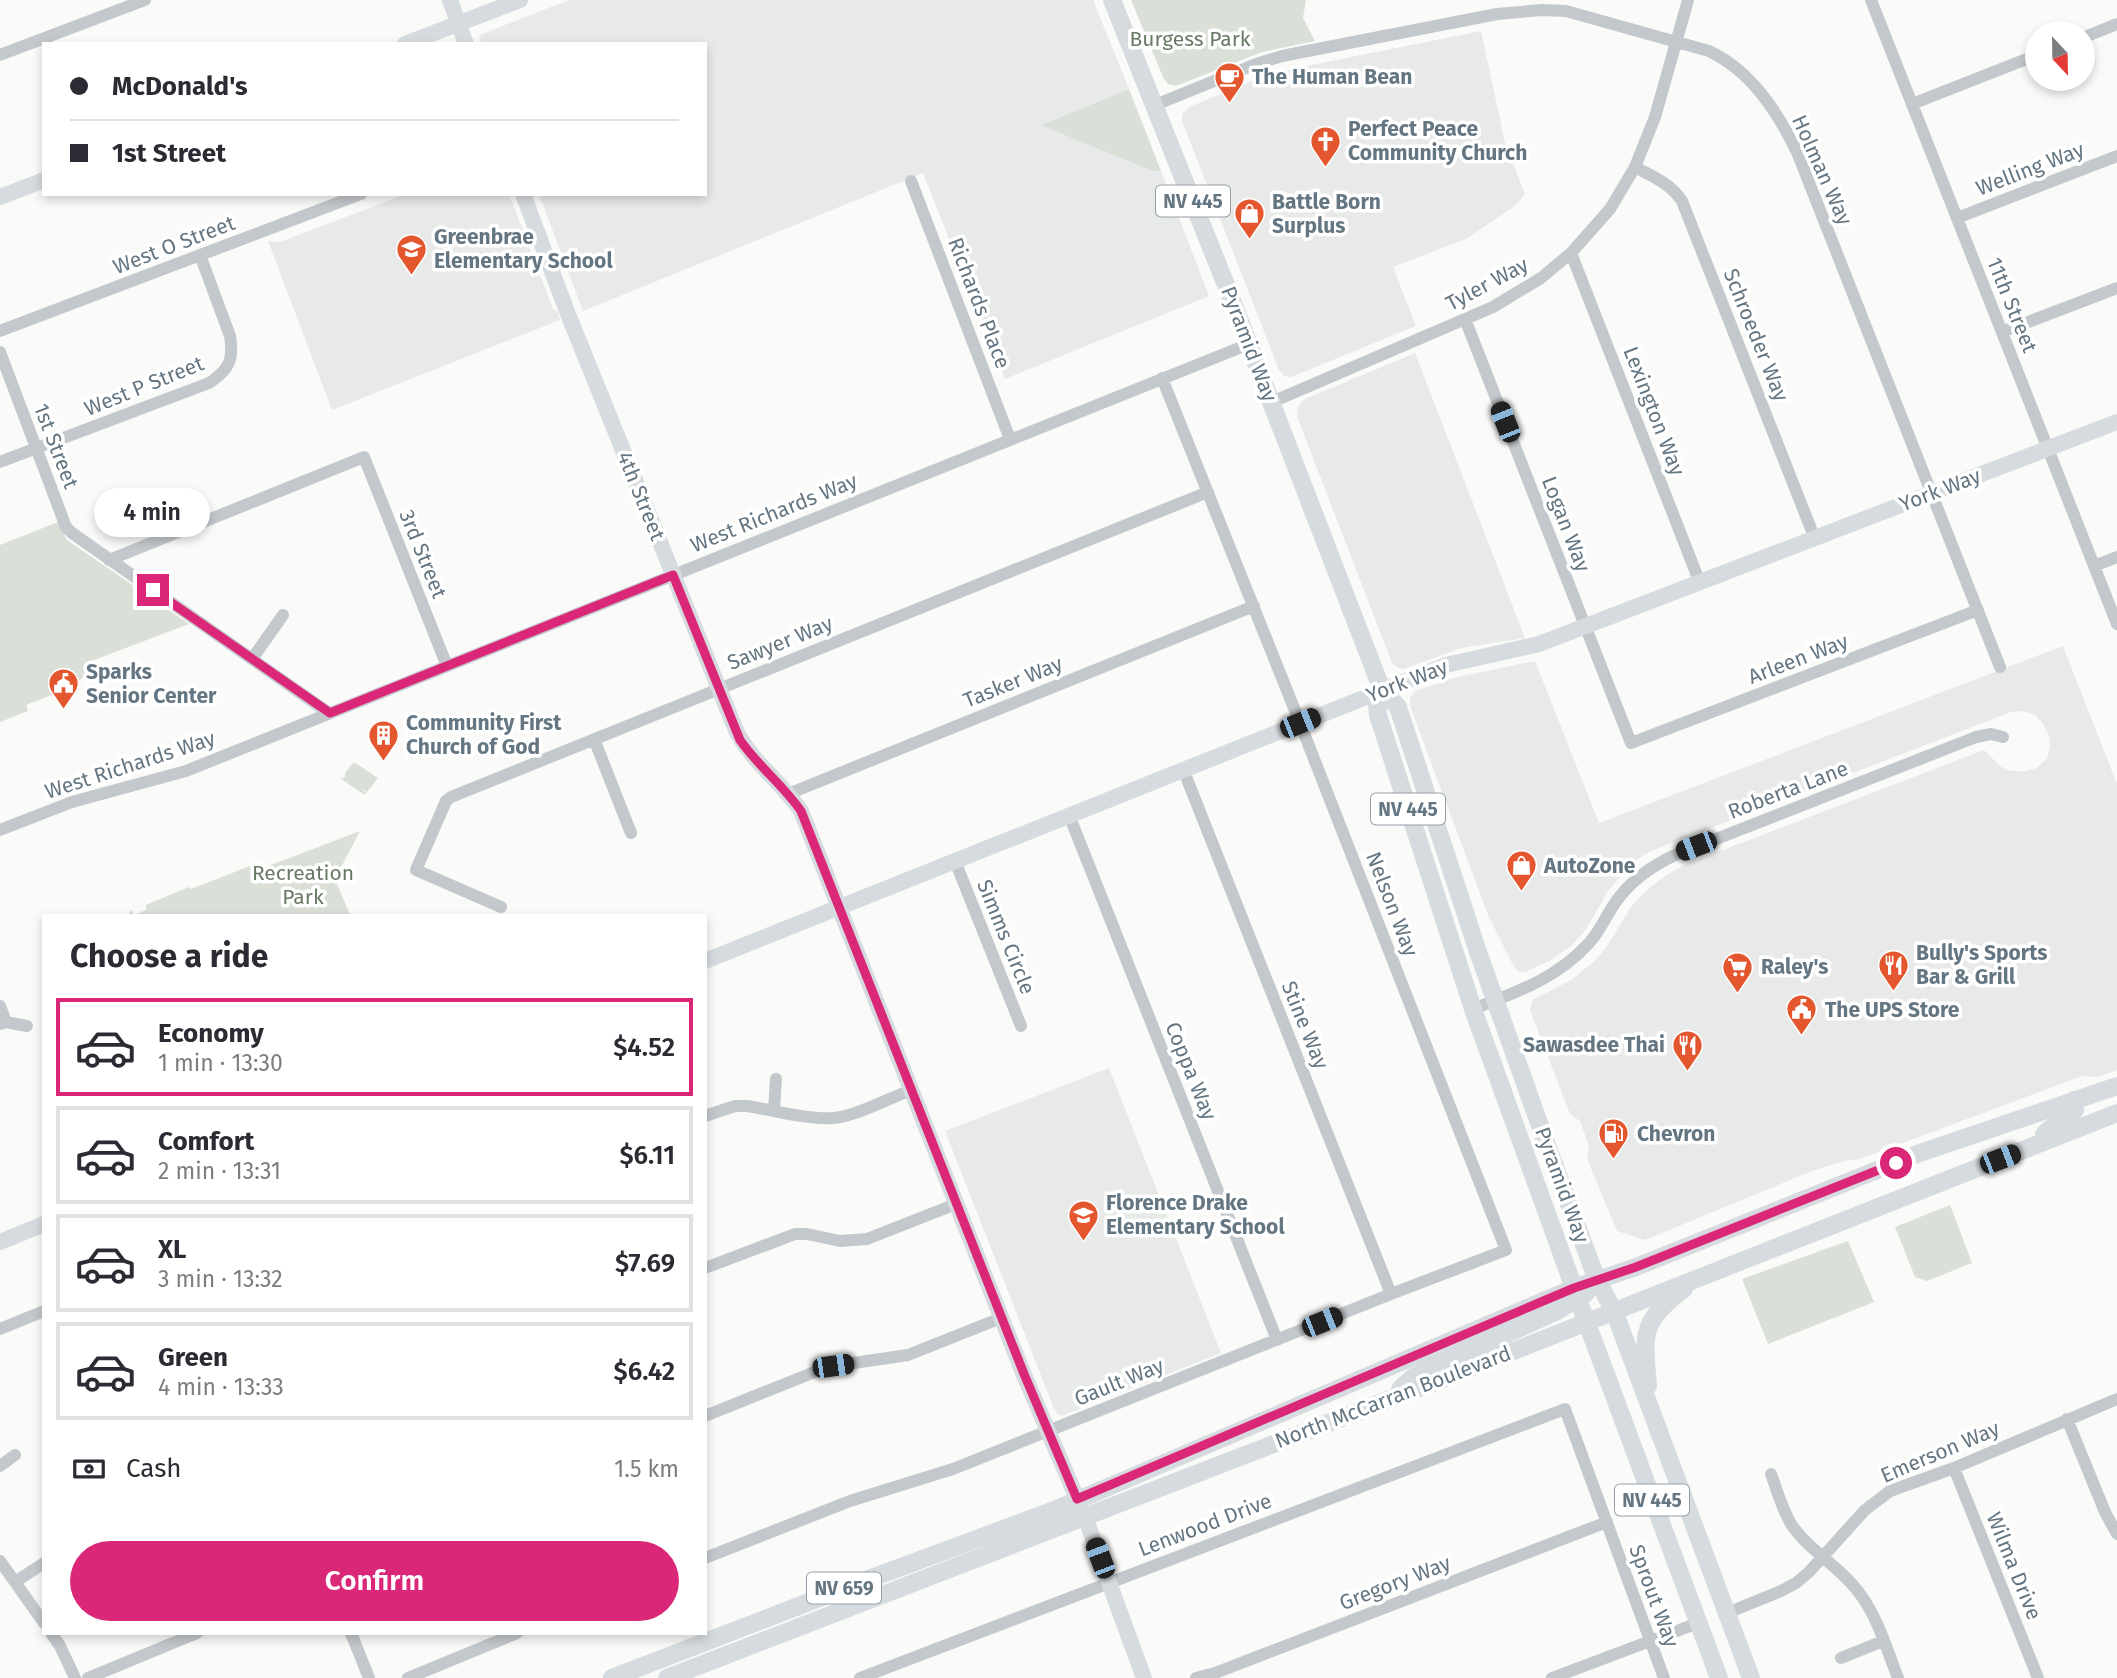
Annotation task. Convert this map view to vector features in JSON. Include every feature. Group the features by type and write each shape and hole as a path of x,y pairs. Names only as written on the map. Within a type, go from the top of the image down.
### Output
{"main road":[{"name":"Pyramid Way","path":"1112,0 1272,402 1382,690 1398,707 1496,1000 1597,1280 1614,1311 1751,1678"},
{"name":"Pyramid Way","path":"1382,690 1377,704 1378,715 1473,1009 1719,1678"},
{"name":"North McCarran Boulevard","path":"612,1678 1052,1511 1576,1294 1597,1280 1917,1154 2117,1086"},
{"path":"2035,1145 2054,1125 2070,1117 2074,1110 2074,1100"},
{"name":"North McCarran Boulevard","path":"667,1678 2117,1113"},
{"path":"1650,1410 1644,1342 1646,1333 1660,1308 1700,1277"},
{"path":"1386,1400 1413,1377 1557,1311 1576,1294"}],"street":[{"path":"0,55 145,0"},
{"path":"450,0 465,42"},
{"path":"410,42 520,0"},
{"name":"Tyler Way","path":"1272,402 1465,319 1518,293 1571,253 1610,209 1635,167 1655,117 1688,0"},
{"name":"11th Street","path":"1871,0 2117,624"},
{"name":"Holman Way","path":"1155,105 1275,58 1515,11 1566,11 1709,51 1736,67 1767,100 1797,152 2000,667"},
{"path":"2095,33 2117,24"},
{"path":"1912,104 2025,60"},
{"name":"Welling Way","path":"1957,218 2117,156"},
{"name":"Schroeder Way","path":"1635,167 1666,183 1682,201 1815,539"},
{"path":"0,197 42,181"},
{"name":"Richards Place","path":"911,181 1010,439"},
{"name":"West O Street","path":"0,331 356,196"},
{"name":"4th Street","path":"524,196 570,320 735,728 745,747 801,811 1001,1318 1085,1517 1144,1678"},
{"name":"Lexington Way","path":"1571,253 1700,583"},
{"name":"West P Street","path":"0,462 209,383 221,375 229,364 232,350 230,336 200,255"},
{"path":"2002,332 2117,288"},
{"name":"Logan Way","path":"1465,319 1631,743"},
{"name":"West Richards Way","path":"0,830 100,793 186,771 1249,344"},
{"name":"1st Street","path":"0,352 66,527 330,713"},
{"name":"Nelson Way","path":"1162,378 1506,1250"},
{"name":"York Way","path":"707,960 1446,665 1539,644 1586,627 2117,422"},
{"name":"3rd Street","path":"109,559 364,457 447,666"},
{"name":"Sawyer Way","path":"501,907 416,870 446,801 451,797 1208,492"},
{"path":"2094,565 2117,557"},
{"name":"Tasker Way","path":"788,794 1254,606"},
{"name":"Arleen Way","path":"1631,743 1978,610"},
{"path":"252,659 283,615"},
{"name":"Roberta Lane","path":"1473,1009 1539,983 1577,955 1590,942 1626,889 1641,874 1664,860 1976,737 1991,734 2003,737"},
{"path":"594,739 631,832"},
{"name":"Stine Way","path":"1183,769 1391,1294"},
{"name":"Coppa Way","path":"1069,815 1277,1340"},
{"name":"Simms Circle","path":"955,861 1021,1026"},
{"path":"0,1006 3,1023 27,1026"},
{"path":"774,1110 776,1079"},
{"path":"707,1115 735,1106 833,1118 911,1090"},
{"path":"707,1267 794,1234 840,1241 867,1239 956,1204"},
{"path":"0,1242 42,1225"},
{"name":"Gault Way","path":"707,1557 850,1501 953,1469 1506,1250"},
{"path":"0,1329 42,1312"},
{"path":"707,1415 822,1369 908,1355 1001,1318"},
{"name":"Emerson Way","path":"1727,1614 1796,1583 1865,1510 1891,1491 1954,1468 2117,1399"},
{"name":"Sprout Way","path":"1565,1409 1664,1678"},
{"name":"Lenwood Drive","path":"860,1678 1565,1409"},
{"path":"2067,1419 2105,1512 2117,1534"},
{"path":"0,1466 15,1455"},
{"name":"Wilma Drive","path":"1954,1468 2038,1678"},
{"path":"1771,1474 1791,1524 1800,1536 1847,1578 1870,1609 1898,1678"},
{"name":"Gregory Way","path":"1196,1678 1606,1522"},
{"path":"0,1561 42,1620"},
{"path":"15,1582 42,1564"},
{"path":"1552,1678 1698,1623"},
{"path":"52,1635 75,1678"},
{"path":"88,1678 192,1635"},
{"path":"352,1635 369,1678"},
{"path":"408,1678 512,1635"},
{"path":"1841,1658 1883,1641"}],"shaded area":[{"path":"569,0 1093,0 1129,89 1042,125 1152,171 1161,171 1209,296 1005,379 923,173 583,311 540,196 707,196 707,42 481,42 479,37"},
{"path":"1481,31 1505,143 1525,194 1516,205 1468,238 1393,267 1416,326 1291,377 1284,376 1279,370 1182,121 1182,114 1189,107 1272,73"},
{"name":"Greenbrae Elementary School","path":"401,196 510,196 553,309 558,312 560,320 332,410 268,241 280,242"},
{"path":"1415,353 1525,638 1461,648 1404,669 1392,663 1297,411 1305,399"},
{"path":"2063,646 2117,784 2117,1070 2098,1077 2082,1076 1860,1159 1812,1171 1645,1240 1617,1231 1587,1159 1589,1146 1580,1121 1570,1114 1530,1010 1532,1000 1571,980 1595,961 1631,907 1649,888 1684,865 1984,750 2001,767 2011,771 2037,768 2047,758 2049,736 2035,715 2023,711 2011,712 1651,851 1624,872 1608,891 1585,931 1571,946 1551,960 1525,972 1519,972 1488,915 1410,706 1410,698 1416,691 1453,678 1535,661 1599,823"},
{"name":"Florence Drake Elementary School","path":"1109,1068 1221,1353 1059,1415 1055,1411 945,1131"}],"green space":[{"name":"Burgess Park","path":"1131,0 1306,0 1303,18 1315,41 1262,52 1176,86 1168,84 1163,77"},
{"path":"1129,89 1161,171 1152,171 1041,125"},
{"path":"58,522 67,540 189,624 86,663 90,675 74,682 72,687 26,705 28,711 0,722 0,545"},
{"path":"354,762 378,778 367,792 361,788 365,795 341,779"},
{"name":"Recreation Park","path":"360,831 335,879 350,914 136,914 146,910 146,905 189,887 191,889 250,866 253,872"},
{"path":"1950,1205 1972,1263 1927,1281 1915,1277 1895,1227"},
{"path":"1848,1241 1874,1302 1768,1344 1742,1279"}],"place":[{"name":"The Human Bean","path":"1229,104"},
{"name":"Perfect Peace Community Church","path":"1325,168"},
{"name":"Battle Born Surplus","path":"1249,241"},
{"name":"Greenbrae Elementary School","path":"411,276"},
{"name":"Sparks Senior Center","path":"63,711"},
{"name":"Community First Church of God","path":"383,762"},
{"name":"AutoZone","path":"1521,893"},
{"name":"Bully's Sports Bar & Grill","path":"1893,992"},
{"name":"Raley's","path":"1738,994"},
{"name":"The UPS Store","path":"1802,1037"},
{"name":"Sawasdee Thai","path":"1688,1072"},
{"name":"Chevron","path":"1614,1161"},
{"name":"Florence Drake Elementary School","path":"1083,1242"}],"route":[{"path":"153,590 330,713 673,575 740,740 801,811 1024,1374 1077,1499 1574,1288 1636,1267 1896,1163"}]}
